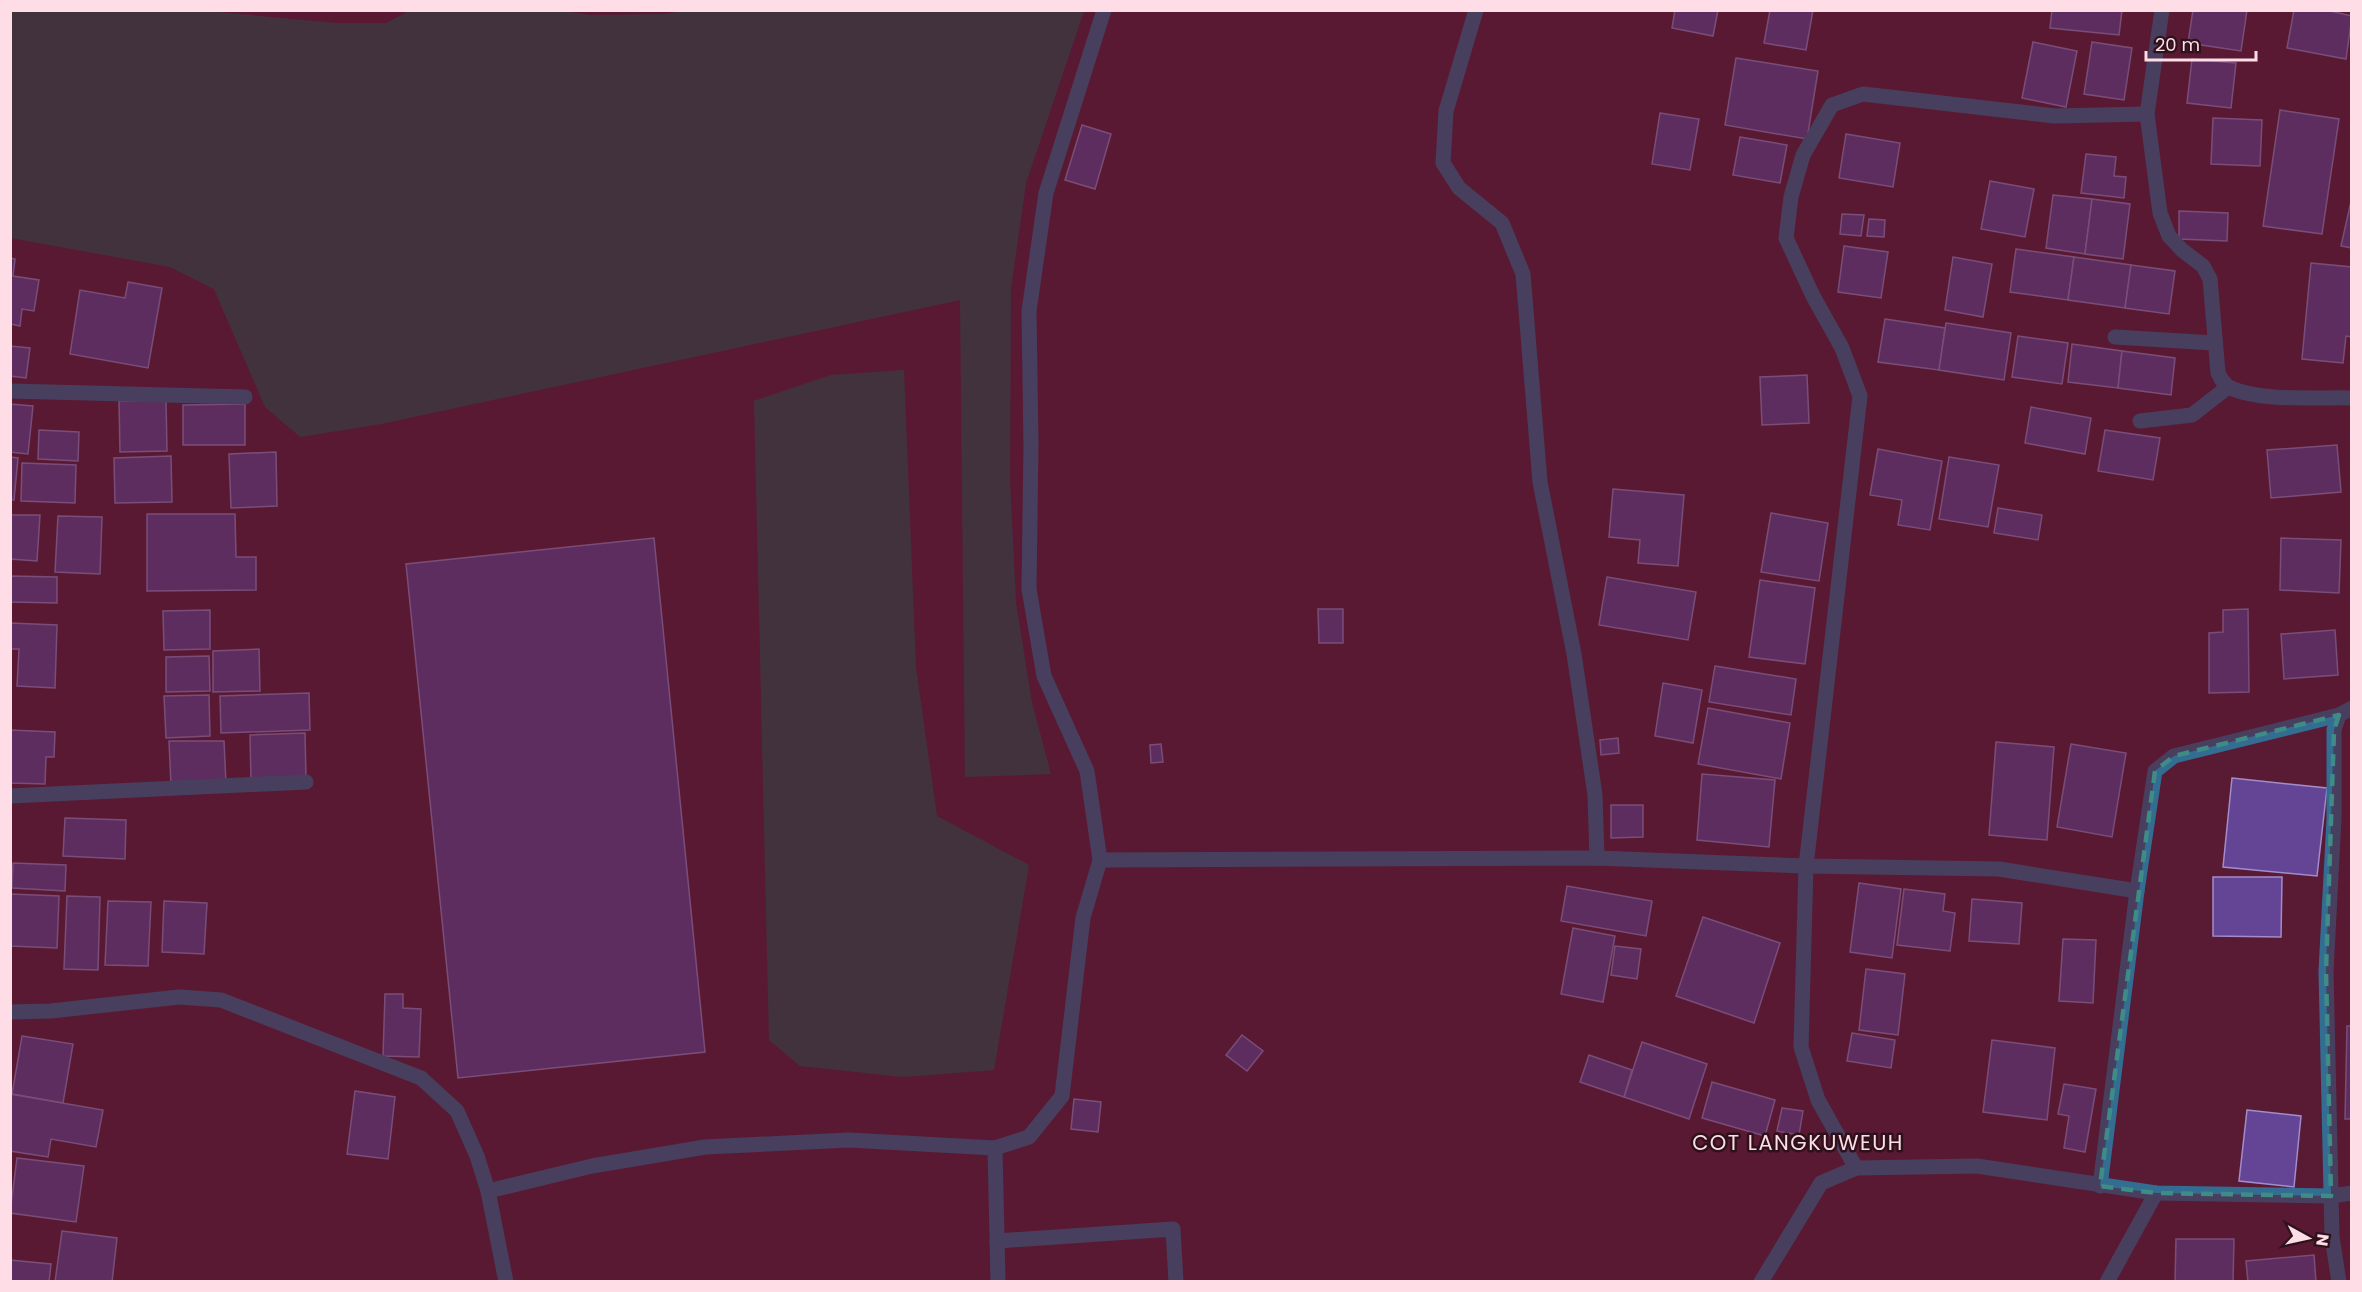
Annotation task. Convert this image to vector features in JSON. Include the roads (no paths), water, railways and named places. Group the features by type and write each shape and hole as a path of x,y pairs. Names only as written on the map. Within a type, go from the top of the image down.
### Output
{"street":[{"path":"488,1191 592,1166 705,1148 849,1140 995,1148 1029,1137 1062,1096 1083,918 1100,860 1087,771 1044,676 1029,589 1031,445 1029,311 1046,193 1104,10"},
{"path":"1476,10 1446,111 1443,163 1459,188 1502,223 1523,274 1540,482 1576,665 1595,795 1597,858"},
{"path":"2162,10 2146,114 2160,213 2169,236 2182,250 2203,266 2210,279 2217,373 2228,387 2248,394 2352,398"},
{"path":"1856,1168 1818,1100 1801,1047 1806,866 1860,396 1842,348 1813,296 1786,238 1791,197 1803,155 1832,105 1863,94 2055,116 2146,114"},
{"path":"2115,337 2214,343"},
{"path":"2140,421 2192,415 2228,387"},
{"path":"10,391 245,397"},
{"path":"2100,1186 2137,891 2155,771 2174,756 2345,712"},
{"path":"2338,1281 2332,1237 2326,971 2334,819 2334,730 2345,712"},
{"path":"10,796 306,782"},
{"path":"1100,860 1597,858 1999,870 2137,891"},
{"path":"10,1012 51,1011 179,997 221,1000 421,1078 457,1111 477,1156 488,1191 506,1281"},
{"path":"995,1148 998,1281"},
{"path":"1761,1281 1821,1183 1856,1168 1977,1166 2156,1193 2331,1196 2352,1193"},
{"path":"2106,1281 2156,1193"},
{"path":"997,1241 1173,1229 1176,1281"}],"district":[{"name":"COT LANGKUWEUH","path":"1798,1143"}]}
